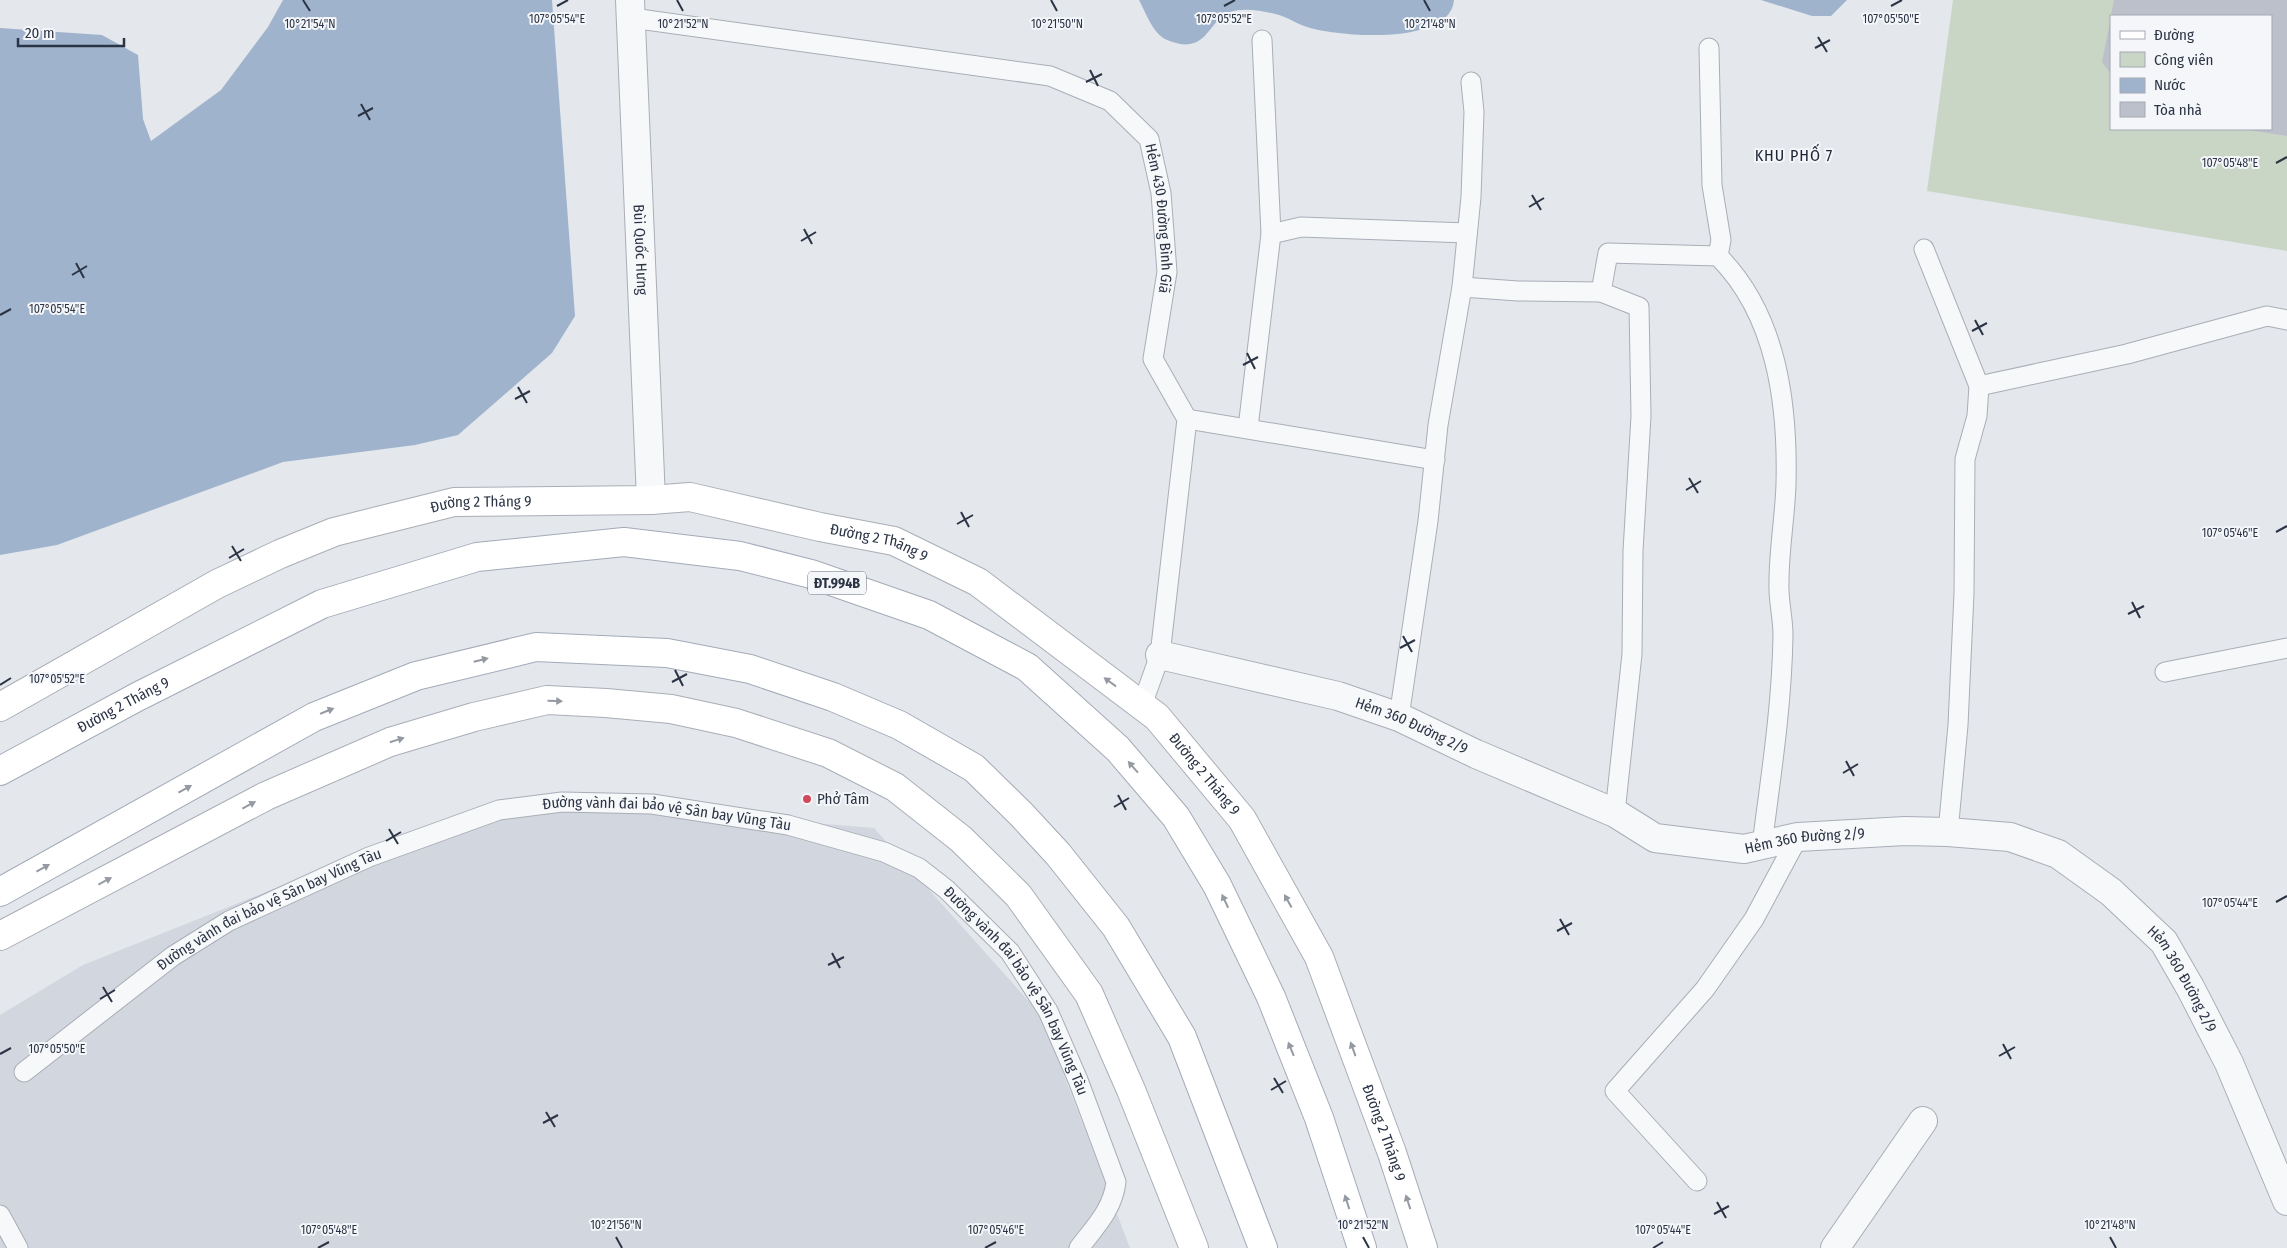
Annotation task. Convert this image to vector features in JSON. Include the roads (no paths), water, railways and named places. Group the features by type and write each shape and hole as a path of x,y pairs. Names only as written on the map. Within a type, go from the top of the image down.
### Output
{"main road":[{"name":"Đường 2 Tháng 9","path":"0,707 217,584 334,532 454,502 651,500 690,497 820,527 894,540 978,582 1157,717 1242,819 1319,957 1392,1153 1423,1248"},
{"name":"Đường 2 Tháng 9","path":"0,771 136,697 322,604 477,557 624,542 740,556 811,574 929,615 1027,666 1118,749 1176,816 1217,885 1271,997 1319,1118 1362,1248"},
{"path":"0,892 314,717 416,676 536,647 667,653 750,670 833,697 899,725 974,768 1058,854 1116,927 1182,1037 1263,1248"},
{"path":"0,936 266,796 390,742 474,716 547,700 606,702 670,710 736,723 828,753 895,787 961,839 1018,895 1089,994 1131,1090 1194,1248"}],"street":[{"name":"Bùi Quốc Hưng","path":"631,9 651,500"},
{"name":"Hẻm 360 Đường 2/9","path":"1160,655 1338,696 1399,717 1476,754 1615,813 1655,838 1744,849 1798,837 1905,831 1948,832 2010,837 2058,854 2110,892 2164,942 2229,1062 2287,1201"},
{"path":"1836,1248 1923,1121"}],"lane":[{"name":"Hẻm 430 Đường Bình Giã","path":"631,9 1050,76 1110,100 1149,140 1161,193 1167,272 1153,359 1186,419"},
{"path":"1248,428 1271,234 1262,40"},
{"path":"1710,48 1712,185 1721,240 1718,256"},
{"path":"1399,717 1428,521 1438,425 1462,287 1474,112 1472,82"},
{"path":"1271,234 1301,227 1467,233"},
{"path":"1924,249 1979,386 1977,416 1965,459 1964,593 1960,690 1948,832"},
{"path":"1601,292 1608,253 1718,256 1735,273 1758,312 1779,370 1785,440 1786,484 1778,584 1783,633 1782,666 1775,752 1762,845"},
{"path":"1462,287 1518,291 1601,292 1639,307 1641,416 1634,550 1632,654 1615,813"},
{"path":"1979,386 2127,354 2267,316 2287,320"},
{"path":"1142,705 1160,655 1186,419 1435,460"},
{"path":"2164,672 2287,648"},
{"name":"Đường vành đai bảo vệ Sân bay Vũng Tàu","path":"24,1072 172,956 230,921 369,857 500,810 562,802 652,804 788,825 884,852 919,868 946,889 1010,952 1048,1011 1078,1080 1116,1182 1115,1194 1108,1212 1079,1248"},
{"path":"1697,1181 1615,1091 1705,990 1754,919 1798,837"},
{"path":"0,1216 18,1248"}],"water":[{"path":"283,0 552,0 575,316 552,353 458,435 415,445 283,462 57,545 0,555 0,28 102,35 138,55 143,119 151,141 221,90 268,27"},
{"path":"1139,0 1454,0 1448,15 1434,25 1414,31 1366,35 1322,31 1307,27 1283,16 1254,10 1242,10 1230,12 1222,16 1199,41 1191,44 1181,44 1167,40 1158,33 1150,23"},
{"path":"1761,0 1847,0 1831,16 1812,16"}],"place":[{"name":"Phở Tâm","path":"807,799"}],"district":[{"name":"KHU PHỐ 7","path":"1794,155"}]}
